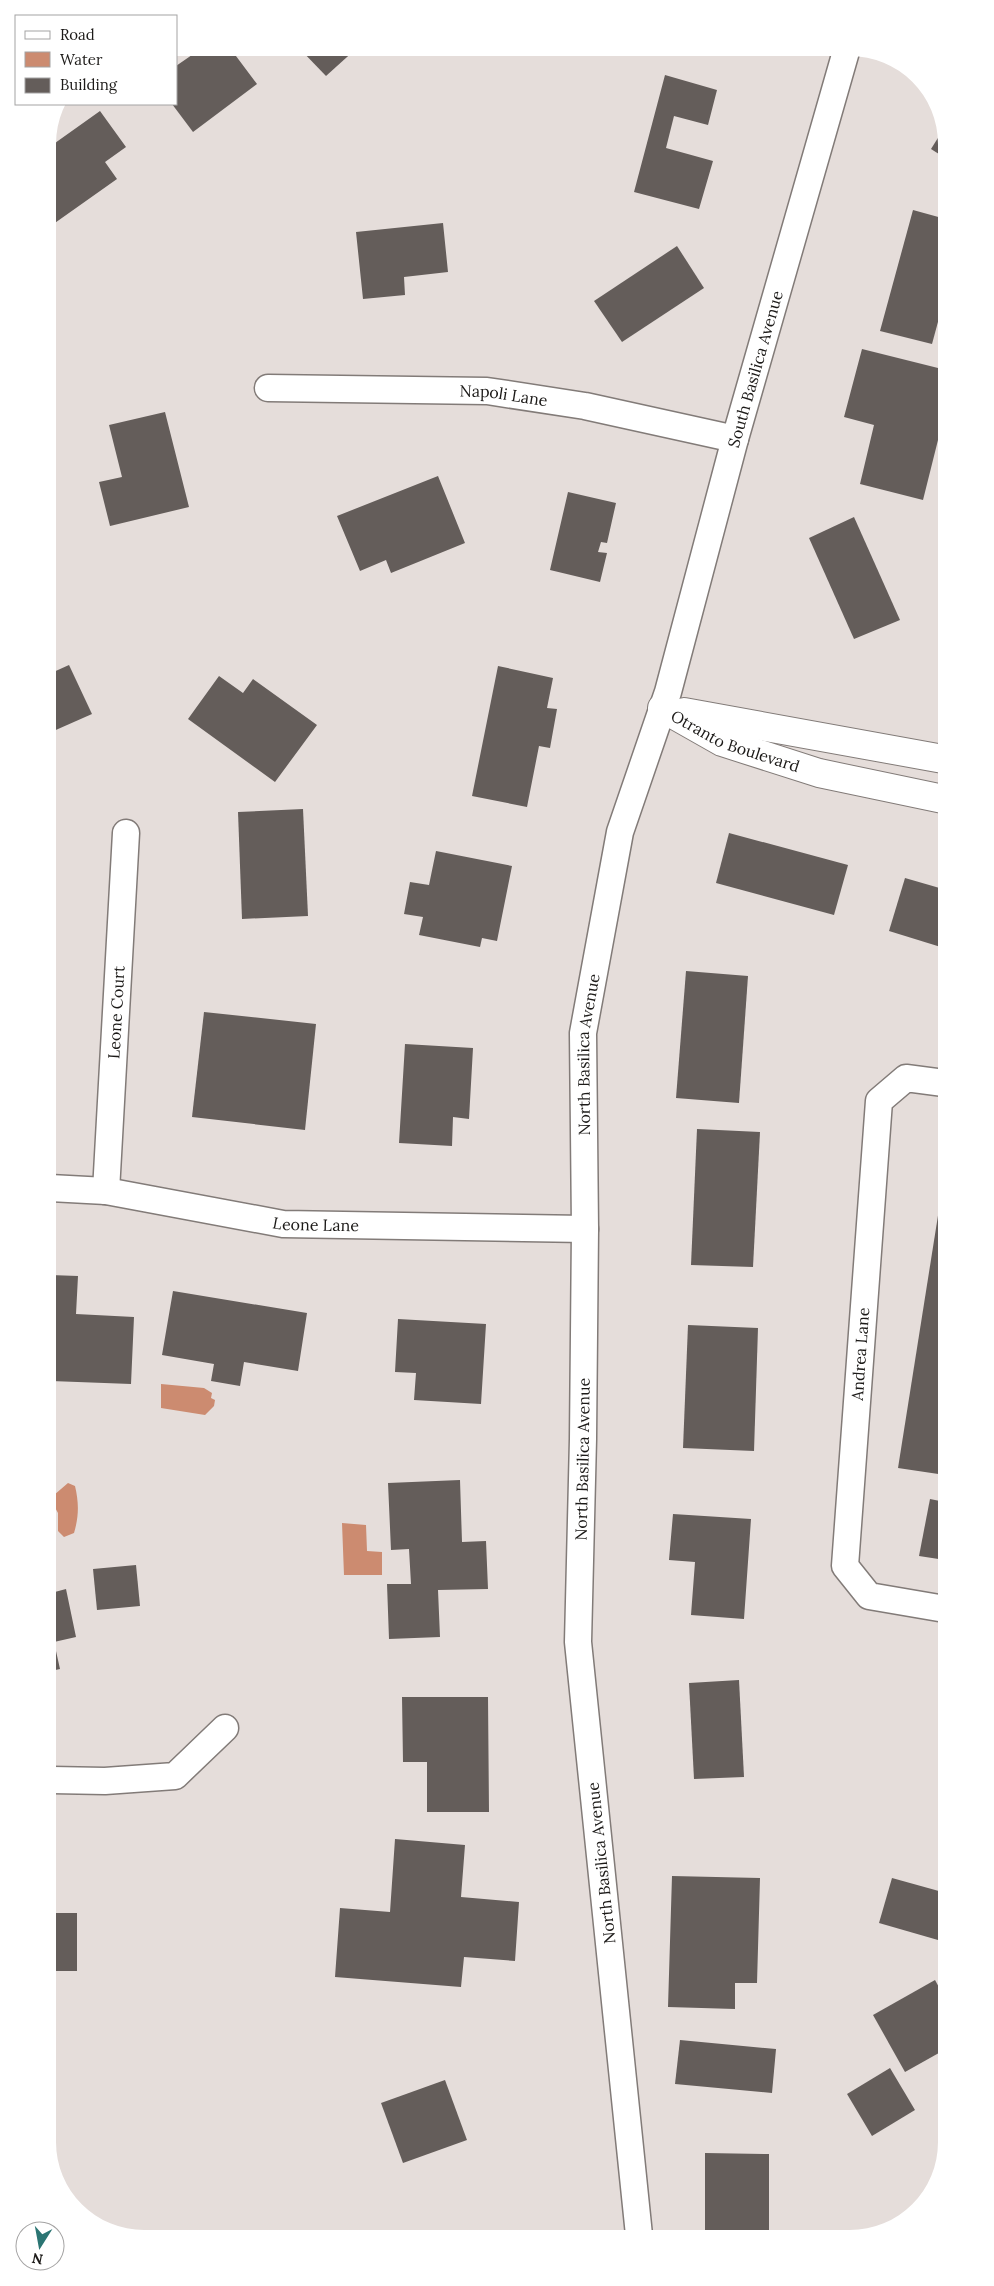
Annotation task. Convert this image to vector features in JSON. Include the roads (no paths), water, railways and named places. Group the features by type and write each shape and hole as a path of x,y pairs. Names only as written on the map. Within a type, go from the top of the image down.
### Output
{"street":[{"name":"South Basilica Avenue","path":"665,700 735,439 846,56"},
{"name":"Napoli Lane","path":"268,388 487,391 585,406 735,439"},
{"name":"Otranto Boulevard","path":"665,700 938,758"},
{"name":"Otranto Boulevard","path":"665,700 722,742 819,772 938,798"},
{"name":"North Basilica Avenue","path":"638,2230 578,1642 584,1439 585,1229 583,1033 620,832 665,700"},
{"name":"Leone Court","path":"106,1191 126,833"},
{"name":"Andrea Lane","path":"938,1082 906,1078 879,1101 845,1566 869,1596 938,1608"},
{"name":"Leone Lane","path":"56,1188 106,1191 283,1224 585,1229"},
{"path":"56,1780 105,1781 175,1776 225,1728"}],"water":[{"path":"161,1384 204,1388 212,1393 211,1398 215,1400 214,1406 205,1415 161,1408"},
{"path":"68,1483 75,1486 78,1504 77,1521 74,1533 64,1537 58,1531 56,1493"},
{"path":"342,1523 366,1525 367,1551 382,1552 382,1575 344,1575"}]}
